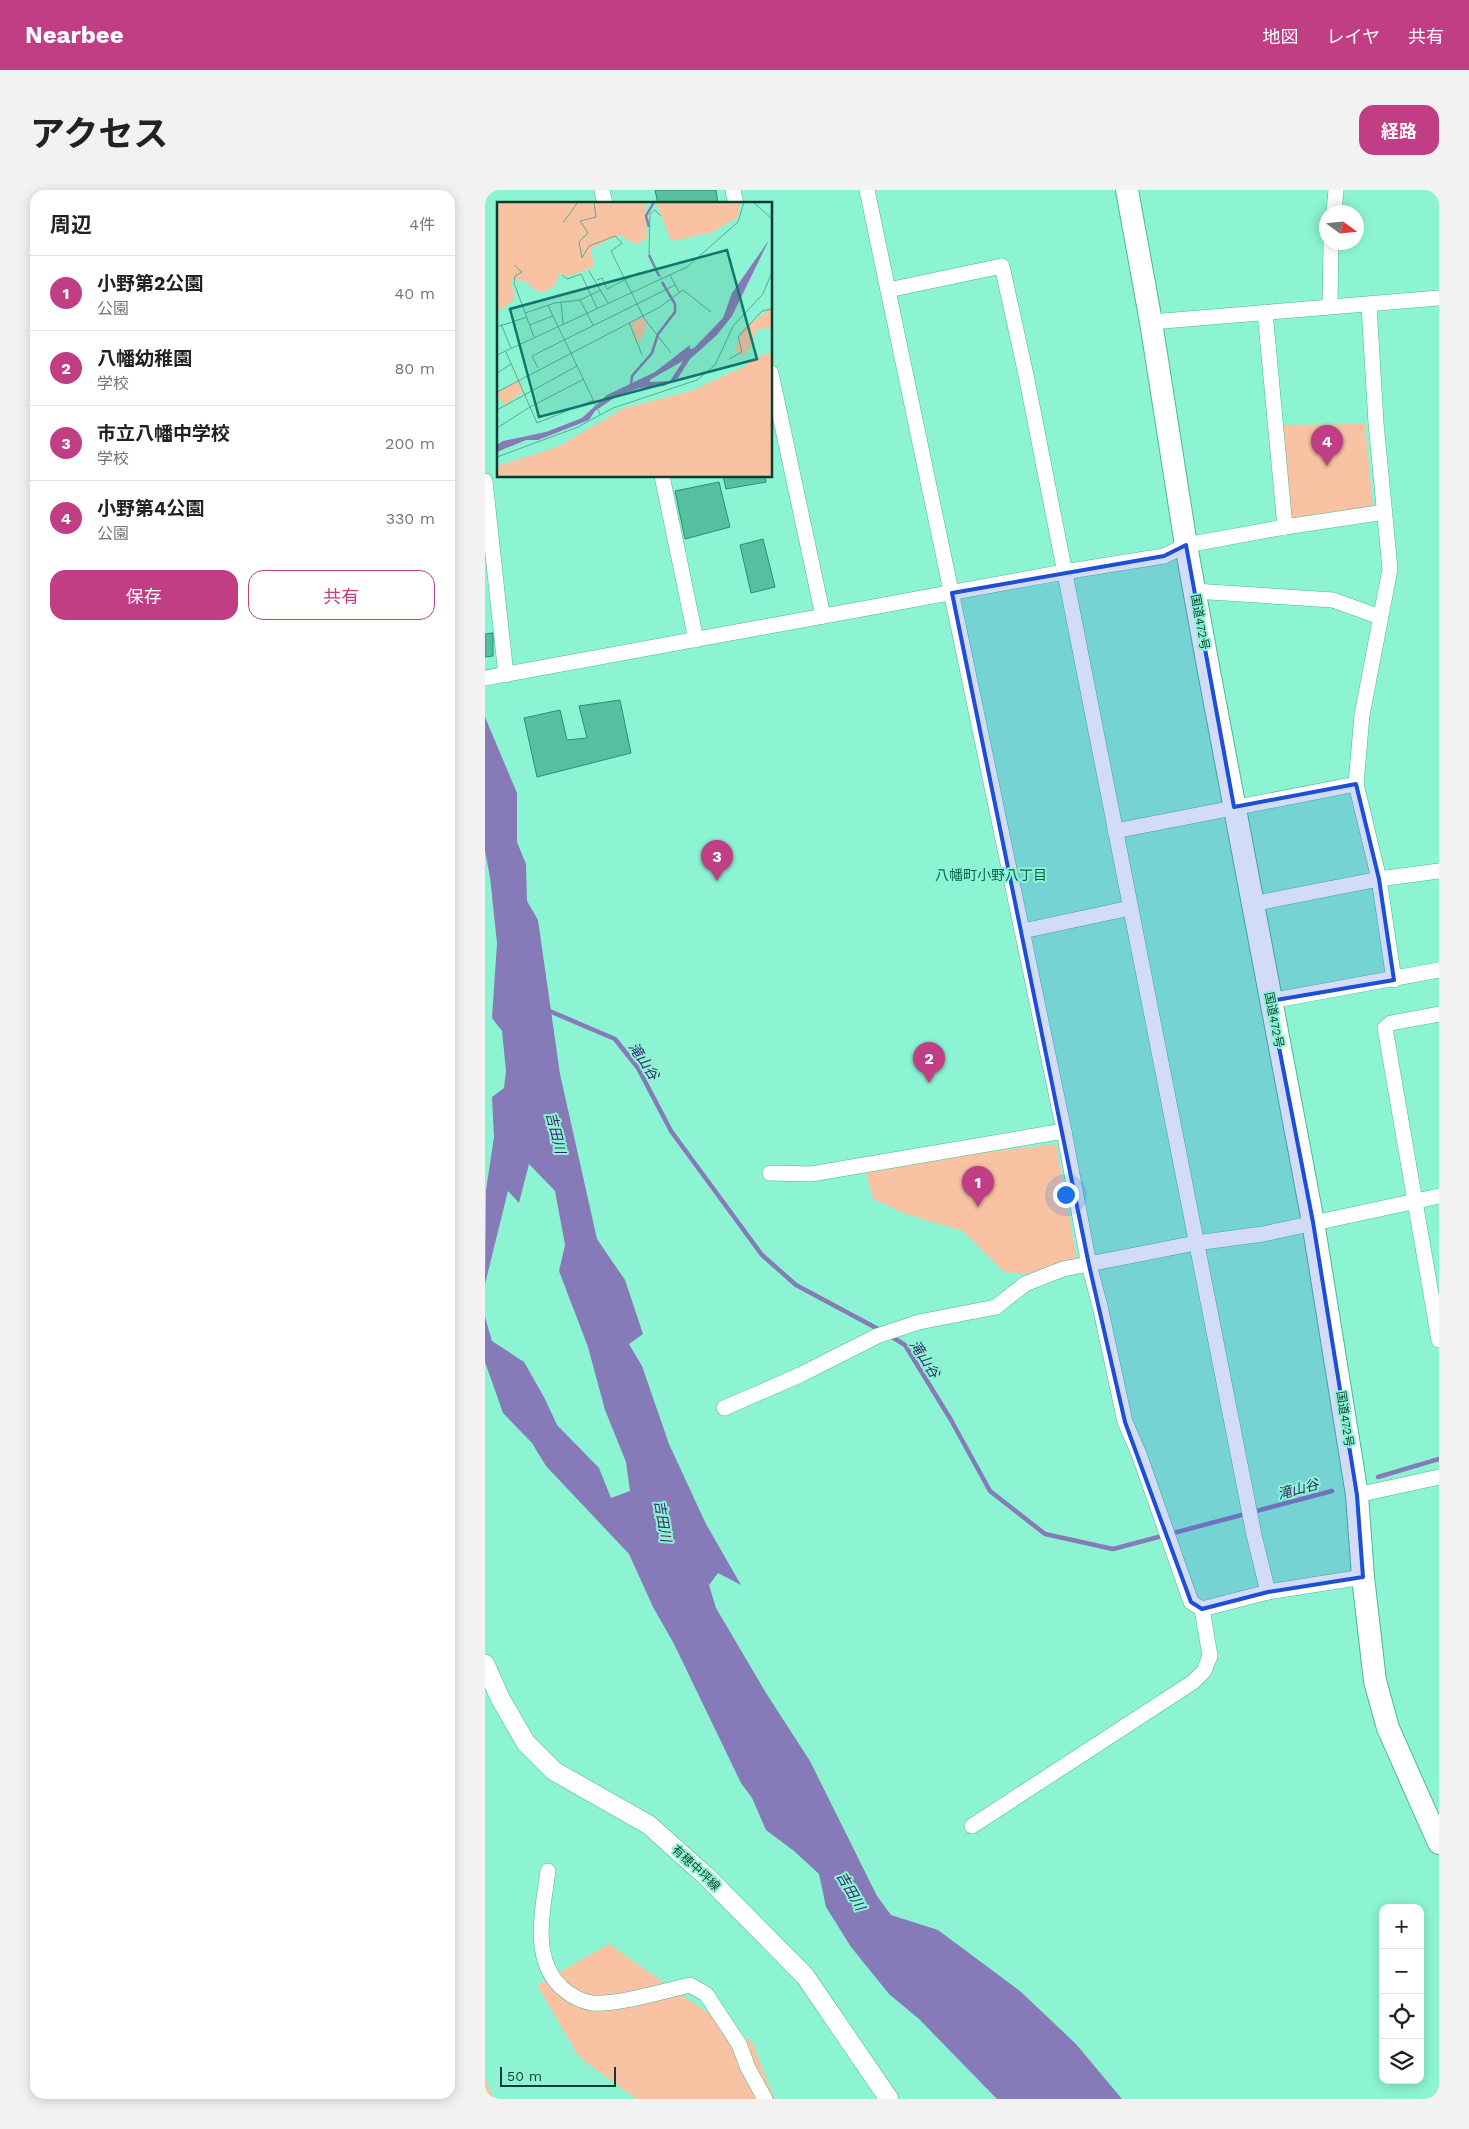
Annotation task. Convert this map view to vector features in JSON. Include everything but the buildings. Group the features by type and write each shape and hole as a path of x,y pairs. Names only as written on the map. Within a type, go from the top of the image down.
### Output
{"highway":[{"name":"国道472号","path":"1127,190 1151,322 1194,591 1313,1222 1357,1495 1363,1577 1375,1681 1389,1728 1439,1843"}],"main road":[{"name":"有穂中坪線","path":"485,1664 500,1698 526,1743 554,1771 649,1826 707,1877 805,1976 889,2099"}],"street":[{"path":"867,190 1023,931 1089,1265 1100,1306 1125,1422 1139,1454 1191,1602 1202,1610 1210,1656 1205,1671 1193,1682 972,1826"},
{"path":"1335,205 1336,190"},
{"path":"1330,306 1331,250"},
{"path":"888,290 1002,266 1026,375 1246,1493 1268,1592"},
{"path":"1151,322 1439,298"},
{"path":"1369,305 1376,423 1390,569 1362,715 1356,784 1379,879 1394,980"},
{"path":"1265,312 1285,528"},
{"path":"773,382 823,616"},
{"path":"661,478 696,640"},
{"path":"485,480 506,674"},
{"path":"485,678 1064,572 1164,556 1186,545 1385,512"},
{"path":"1194,591 1333,600 1380,617"},
{"path":"1115,831 1356,784"},
{"path":"1252,904 1379,879 1439,871"},
{"path":"1023,931 1130,908"},
{"path":"1270,1001 1394,980 1439,970"},
{"path":"1439,1014 1391,1023 1385,1028 1439,1340"},
{"path":"770,1173 811,1174 1064,1131"},
{"path":"725,1408 800,1375 877,1336 919,1322 996,1307 1025,1284 1063,1269 1197,1243 1263,1234 1439,1196"},
{"path":"1357,1495 1439,1477"},
{"path":"1202,1610 1268,1592 1363,1577"},
{"path":"548,1871 540,1930 545,1963 557,1983 572,1997 592,2003 613,2001 690,1985 706,1994 739,2044 748,2068 765,2099"}],"highlighted area":[{"path":"1186,545 1234,807 1356,784 1379,879 1394,980 1270,1001 1313,1222 1357,1495 1363,1577 1268,1592 1202,1609 1191,1602 1125,1422 1089,1265 952,593 1164,556"}],"shaded area":[{"path":"1365,424 1373,508 1290,520 1281,425"},
{"path":"1056,1144 1077,1259 1028,1274 1004,1272 963,1231 906,1214 873,1199 866,1172 964,1155"},
{"path":"609,1944 752,2042 775,2099 636,2099 579,2057 537,1985"},
{"path":"485,2077 494,2099 485,2099"}],"water":[{"name":"吉田川","path":"485,717 517,793 517,842 526,864 527,901 538,920 560,1074 597,1239 625,1280 643,1334 629,1344 642,1366 669,1444 706,1524 741,1585 718,1573 709,1585 716,1608 766,1693 810,1761 877,1896 891,1915 938,1930 1020,1991 1076,2044 1122,2099 997,2099 919,2019 889,1994 851,1947 826,1907 819,1874 794,1851 766,1830 752,1798 741,1783 674,1644 653,1607 629,1554 546,1466 532,1443 503,1413 485,1362 485,1317 492,1341 524,1362 557,1425 599,1468 611,1498 630,1491 626,1462 605,1410 588,1347 559,1271 565,1245 555,1191 529,1164 519,1203 508,1191 485,1284 486,1190 494,1137 492,1097 504,1088 506,1071 502,1031 492,1018 497,943 490,877 485,851"}],"waterway":[{"name":"滝山谷","path":"547,1010 615,1039 638,1068 671,1131 762,1255 796,1285 880,1330"},
{"name":"滝山谷","path":"889,1335 905,1345 951,1420 990,1491 1045,1534 1113,1549 1332,1491"},
{"name":"滝山谷","path":"1378,1477 1439,1459"}],"place":[{"name":"小野第4公園","path":"1327,466"},
{"name":"市立八幡中学校","path":"717,881"},
{"name":"八幡幼稚園","path":"929,1083"},
{"name":"小野第2公園","path":"978,1207"}],"district":[{"name":"八幡町小野八丁目","path":"991,875"}]}
